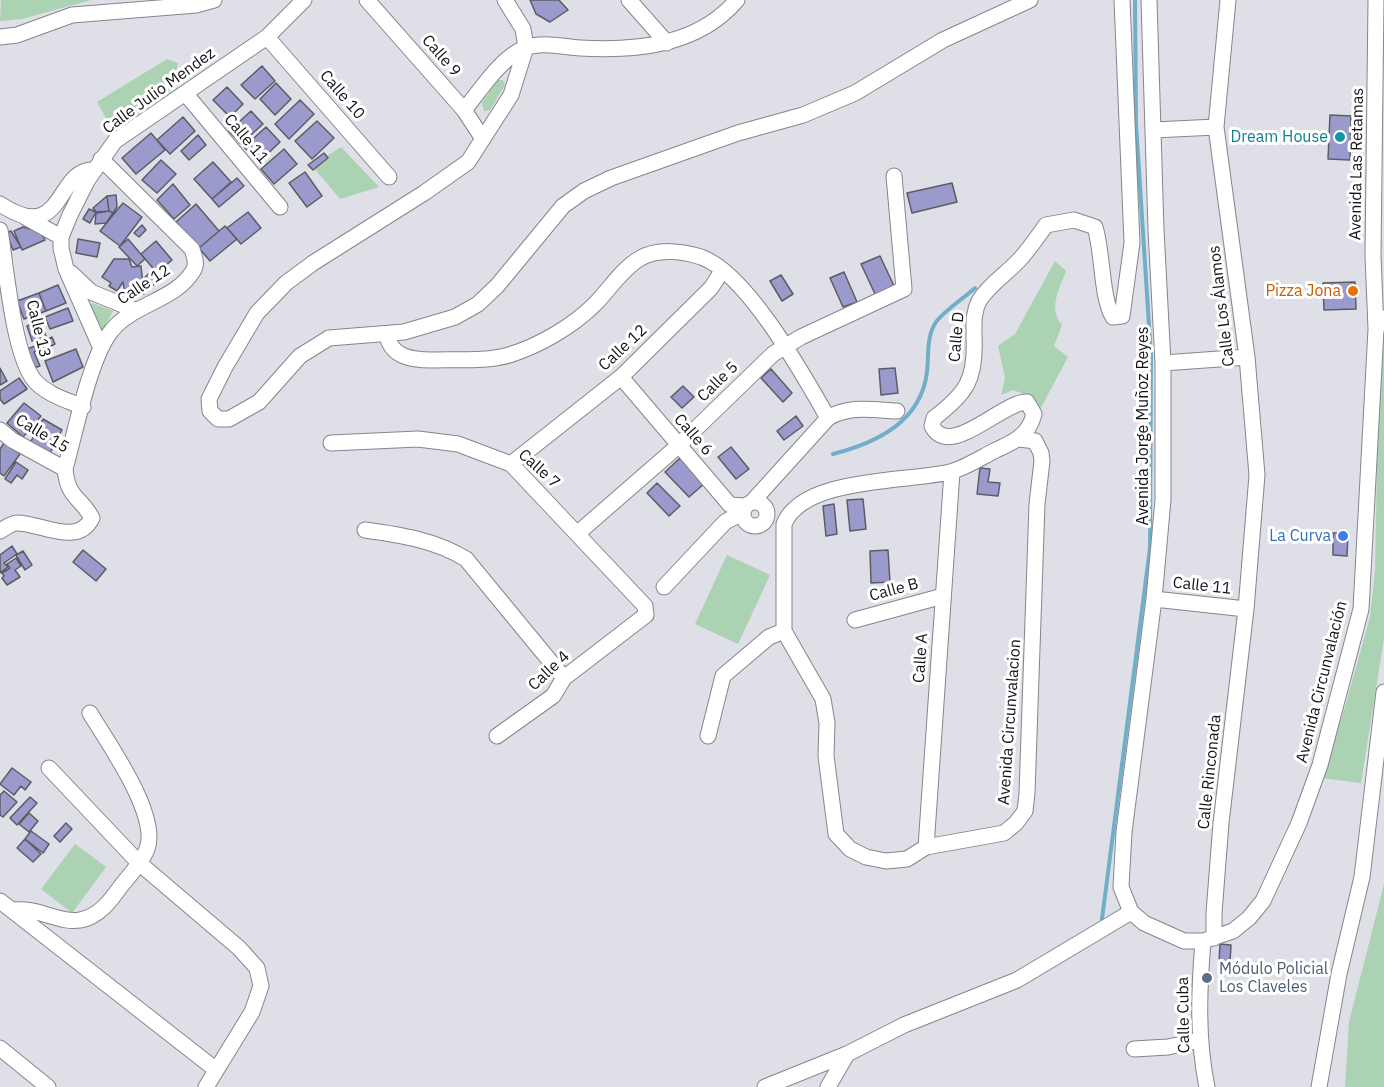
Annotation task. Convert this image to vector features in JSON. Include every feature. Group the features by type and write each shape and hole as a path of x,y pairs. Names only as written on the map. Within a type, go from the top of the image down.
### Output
{"street":[{"path":"0,37 17,35 72,15 196,5 214,0"},
{"name":"Calle Julio Mendez","path":"61,237 97,164 115,141 267,37 304,0"},
{"name":"Calle 9","path":"368,0 464,110 483,139"},
{"path":"505,0 524,28 526,47 511,95 468,162 286,283 257,313 225,367 209,399 210,411 218,418 229,419 259,402 300,356 329,338 387,334 454,317 477,304 497,286 563,206 584,191 611,178 738,134 803,115 855,93 943,40 1029,0"},
{"path":"629,0 667,43"},
{"path":"464,110 510,57 526,47 552,45 600,49 667,43 690,36 710,24 736,0"},
{"name":"Calle D","path":"1020,439 1034,414 1027,402 1012,405 982,425 956,435 945,437 936,433 932,426 934,418 955,403 965,392 970,379 974,361 974,318 980,300 1020,260 1046,225 1074,220 1095,227 1099,240 1108,306 1113,317 1122,316 1132,243 1122,0"},
{"name":"Avenida Jorge Muñoz Reyes","path":"1131,912 1121,887 1124,831 1154,599 1163,500 1163,363 1149,0"},
{"name":"Calle Los Álamos","path":"1228,0 1216,128 1247,357 1257,475 1246,609"},
{"name":"Avenida Las Retamas","path":"1376,0 1380,45 1380,323"},
{"name":"Calle 10","path":"267,37 389,177"},
{"name":"Calle 11","path":"185,93 280,207"},
{"path":"1154,130 1216,128"},
{"path":"25,217 38,216 51,210 78,174 97,164"},
{"name":"Calle 12","path":"65,469 100,346 113,328 135,310 171,291 194,270 196,261 192,249 97,164"},
{"name":"Calle 5","path":"578,533 678,446 773,354 904,289 894,176"},
{"path":"0,204 61,237 66,269 100,346"},
{"name":"Calle 13","path":"0,230 18,339 33,379 46,391 83,407"},
{"path":"387,334 388,342 398,354 416,360 509,355 564,328 593,306 639,259 659,252 677,251 717,264 745,293 787,346 828,418"},
{"path":"66,269 91,291 135,310"},
{"name":"Calle 12","path":"511,464 621,377 711,288 722,271"},
{"name":"Avenida Circunvalación","path":"1209,940 1233,931 1249,918 1263,901 1299,823 1320,765 1344,680 1361,609 1364,582 1368,439 1380,323"},
{"path":"1163,363 1247,357"},
{"name":"Calle 6","path":"621,377 730,504 746,507"},
{"path":"664,587 724,522 746,507 828,418 850,409 897,411"},
{"name":"Calle 15","path":"0,430 12,440 65,469"},
{"name":"Calle 7","path":"332,443 418,439 458,444 511,464 645,606"},
{"path":"746,507 759,503 765,508 766,519 784,525 789,513 827,491 847,485 952,471 1020,439"},
{"name":"Avenida Circunvalacion","path":"784,525 784,631 823,699 827,723 827,765 836,834 850,849 866,857 886,861 907,859 926,847 1004,833 1016,823 1024,811 1030,741 1038,504 1042,462 1041,453 1035,441 1020,439"},
{"path":"0,531 16,523 57,532 78,532 88,526 92,518 87,508 74,499 67,484 65,469"},
{"name":"Calle A","path":"926,847 952,471"},
{"path":"365,530 411,537 449,549 466,559 564,678"},
{"name":"Calle B","path":"855,620 943,596"},
{"name":"Calle 11","path":"1154,599 1246,609"},
{"name":"Calle 4","path":"496,736 553,696 564,678 646,615 645,606"},
{"name":"Calle Rinconada","path":"1209,940 1214,913 1221,823 1246,609"},
{"path":"708,736 723,676 770,637 784,631"},
{"path":"1319,1087 1339,974 1362,877 1384,692"},
{"path":"14,910 27,909 70,921 89,918 111,900 148,848 148,821 140,800 90,713"},
{"path":"49,768 139,863 239,948 257,968 261,986 252,1012 206,1087"},
{"path":"0,901 215,1069"},
{"path":"765,1087 847,1054 904,1025 1017,980 1131,912 1144,924 1161,933 1184,941 1209,940"},
{"name":"Calle Cuba","path":"1207,1087 1200,1040 1199,991 1209,940"},
{"path":"1134,1049 1168,1047 1200,1040"},
{"path":"0,1048 48,1087"},
{"path":"828,1087 847,1054"}],"green space":[{"path":"1,0 91,0 22,19 0,21"},
{"path":"167,59 178,63 173,88 113,131 97,102"},
{"path":"498,80 503,80 505,85 490,110 484,111 482,103"},
{"path":"341,147 379,187 340,199 315,169 328,159 327,156"},
{"path":"1055,261 1066,271 1055,305 1062,325 1054,346 1068,357 1038,413 1027,395 1013,390 1001,395 1005,378 998,346 1015,334"},
{"path":"92,303 113,311 101,333 91,306"},
{"path":"1384,338 1384,638 1361,783 1321,778 1345,707 1370,617 1375,571 1379,360"},
{"path":"727,555 770,575 738,644 695,624"},
{"path":"75,844 106,867 72,913 41,889"},
{"path":"1384,884 1384,1087 1345,1087 1349,1022"}],"building":[{"path":"530,0 559,0 568,10 550,22 536,14"},
{"path":"262,66 275,81 255,99 241,85"},
{"path":"276,83 291,99 275,115 260,99"},
{"path":"227,87 243,104 230,117 213,100"},
{"path":"300,100 314,114 289,139 275,124"},
{"path":"251,111 263,124 241,144 229,131"},
{"name":"Dream House","path":"1330,115 1351,116 1350,160 1328,159"},
{"path":"183,117 195,131 170,154 157,140"},
{"path":"317,121 334,138 312,159 295,141"},
{"path":"266,127 280,142 259,162 244,147"},
{"path":"151,133 165,150 136,174 122,158"},
{"path":"198,135 206,145 189,160 181,151"},
{"path":"284,149 297,164 274,184 261,169"},
{"path":"324,153 328,158 313,170 308,165"},
{"path":"161,160 176,174 157,193 142,180"},
{"path":"213,162 231,182 212,199 194,179"},
{"path":"305,172 322,196 307,207 289,183"},
{"path":"237,178 244,186 219,207 212,199"},
{"path":"952,183 957,202 912,213 907,193"},
{"path":"173,184 190,205 174,219 157,200"},
{"path":"116,195 117,207 113,213 109,211 107,196"},
{"path":"107,196 109,211 97,213 93,208"},
{"path":"123,203 142,217 120,246 100,231"},
{"path":"196,204 219,231 199,248 176,222"},
{"path":"89,209 96,212 90,223 83,219"},
{"path":"96,212 113,213 106,223 95,224"},
{"path":"248,212 261,228 241,244 227,228"},
{"path":"142,225 146,230 139,237 134,233"},
{"path":"225,226 237,239 210,261 199,248"},
{"path":"23,227 41,232 45,240 22,250 14,231"},
{"path":"11,231 21,247 13,250 6,233"},
{"path":"78,239 100,243 97,257 76,253"},
{"path":"128,239 145,259 137,266 119,247"},
{"path":"156,241 172,260 157,273 141,254"},
{"path":"880,256 895,288 876,296 861,264"},
{"path":"114,259 129,259 132,267 141,266 144,294 125,295 123,282 117,291 109,286 111,283 102,277"},
{"path":"154,269 162,279 145,291 143,279"},
{"path":"844,272 857,302 843,307 830,278"},
{"path":"781,275 793,294 782,301 770,281"},
{"path":"1355,282 1356,309 1324,310 1323,283"},
{"path":"58,285 66,303 46,311 39,293"},
{"path":"39,293 46,311 24,319 17,301"},
{"path":"68,308 73,321 50,329 45,317"},
{"path":"40,321 46,336 32,341 27,326"},
{"path":"52,337 55,344 38,352 35,346"},
{"path":"35,346 37,350 34,352 40,366 34,368 25,350"},
{"path":"76,349 83,367 53,382 45,361"},
{"path":"0,368 7,381 0,385"},
{"path":"895,368 898,393 881,395 879,369"},
{"path":"771,369 792,393 783,402 761,378"},
{"path":"19,378 27,389 4,404 0,399 0,391"},
{"path":"683,386 694,397 682,408 671,397"},
{"path":"24,403 41,416 23,437 7,423"},
{"path":"796,416 803,426 784,440 777,431"},
{"path":"43,419 62,430 50,453 30,443"},
{"path":"4,443 20,454 4,476 0,473 0,449"},
{"path":"731,447 749,469 736,479 718,457"},
{"path":"680,458 705,483 689,497 665,472"},
{"path":"16,462 28,470 22,479 17,475 11,483 5,479"},
{"path":"980,468 990,469 988,482 1000,483 998,496 977,494"},
{"path":"657,483 680,506 669,516 647,493"},
{"path":"863,499 866,529 850,531 847,500"},
{"path":"834,504 837,534 826,536 823,506"},
{"path":"1333,533 1348,533 1347,556 1333,555"},
{"path":"12,546 17,554 4,563 8,567 0,573 0,555"},
{"path":"83,550 106,569 96,581 73,562"},
{"path":"888,550 890,582 871,583 870,551"},
{"path":"23,551 32,565 25,570 16,555"},
{"path":"16,558 21,566 15,570 20,577 7,585 2,578 4,576 2,573 10,568 7,564"},
{"path":"12,768 31,782 25,790 21,786 14,795 0,784"},
{"path":"4,791 17,802 3,817 0,815 0,795"},
{"path":"30,797 37,803 17,825 10,818"},
{"path":"29,813 38,821 29,832 19,824"},
{"path":"66,823 72,829 60,842 54,836"},
{"path":"31,831 49,844 43,853 25,839"},
{"path":"25,839 41,854 33,862 17,848"},
{"path":"1220,944 1231,945 1230,962 1219,962"}],"waterway":[{"path":"1102,919 1150,548 1151,356 1136,124 1135,0"},
{"path":"833,454 865,444 894,428 906,417 916,404 923,389 927,372 929,340 936,322 975,288"}],"place":[{"name":"Dream House","path":"1340,137"},
{"name":"Pizza Jona","path":"1353,291"},
{"name":"La Curva","path":"1343,536"},
{"name":"Módulo Policial Los Claveles","path":"1207,978"}]}
